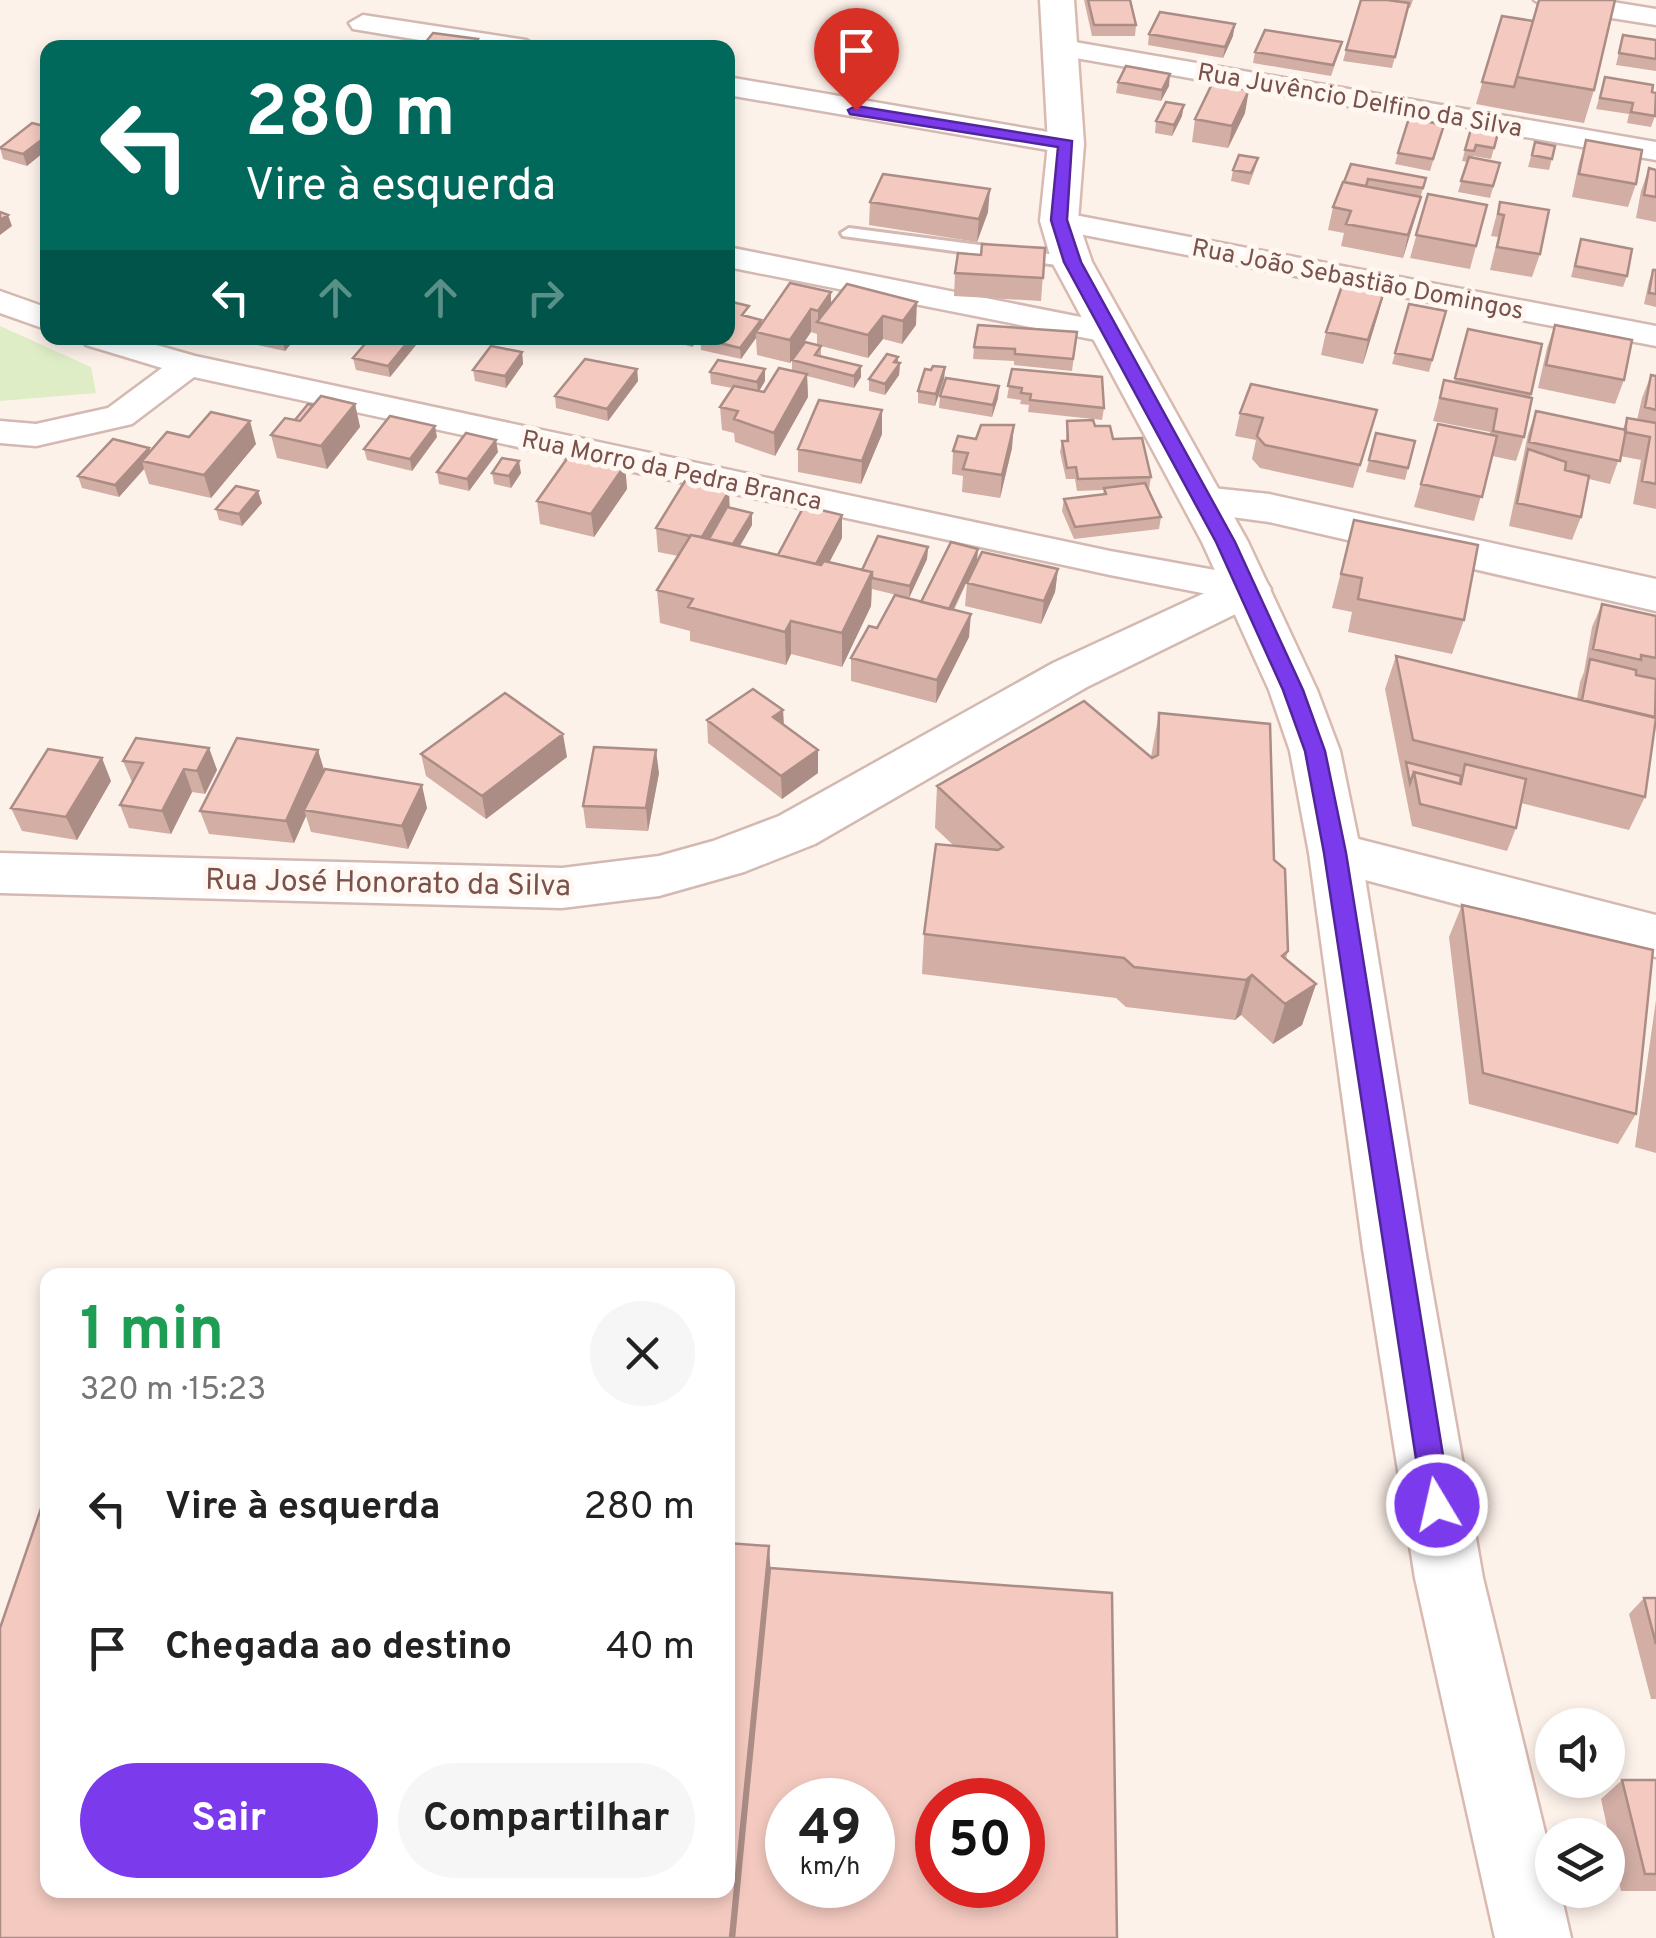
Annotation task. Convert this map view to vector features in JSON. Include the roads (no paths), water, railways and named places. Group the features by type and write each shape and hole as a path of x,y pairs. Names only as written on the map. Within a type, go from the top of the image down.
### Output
{"main road":[{"path":"1060,24 1066,241 1248,590 1315,751 1335,853 1391,1231 1449,1578 1534,1938"},
{"path":"1203,501 1269,508 1656,595"},
{"name":"Rua José Honorato da Silva","path":"0,874 562,888 660,876 725,858 797,830 1070,675 1248,590"},
{"path":"1335,853 1656,936"}],"street":[{"path":"1548,0 1656,17"},
{"path":"363,22 476,40"},
{"name":"Rua Juvêncio Delfino da Silva","path":"1060,24 1656,152"},
{"path":"735,87 1066,144"},
{"name":"Rua João Sebastião Domingos","path":"1066,241 1656,336"},
{"path":"735,259 1111,332"},
{"path":"0,301 40,317"},
{"name":"Rua Morro da Pedra Branca","path":"121,345 188,365 1110,564 1248,590"},
{"path":"0,432 36,435 120,416 188,365"}],"lane":[{"path":"849,233 1066,241"}]}
